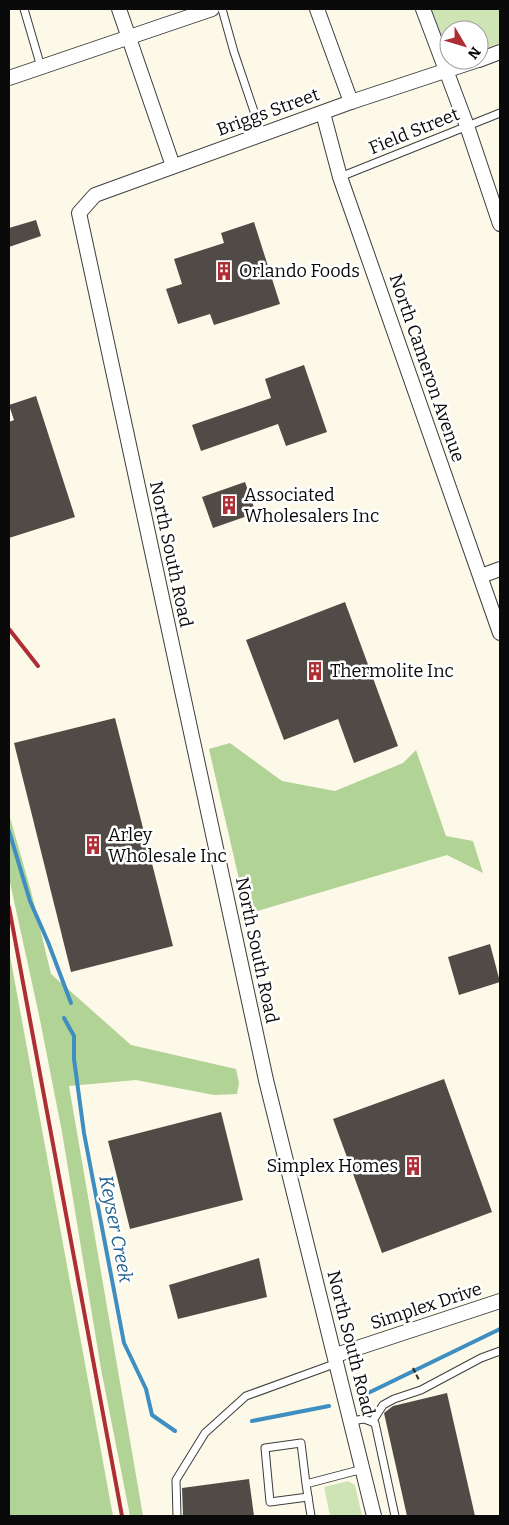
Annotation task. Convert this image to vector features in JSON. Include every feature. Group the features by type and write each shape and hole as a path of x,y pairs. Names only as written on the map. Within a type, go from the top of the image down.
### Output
{"street":[{"path":"119,9 173,166"},
{"path":"9,78 212,9"},
{"path":"317,9 351,102"},
{"path":"422,9 467,126 500,224"},
{"name":"Briggs Street","path":"79,212 96,195 351,102 447,71"},
{"name":"North Cameron Avenue","path":"324,113 340,177 500,633"},
{"name":"North South Road","path":"79,212 266,1080 337,1359 374,1516"},
{"path":"481,576 500,569"},
{"name":"Simplex Drive","path":"337,1359 500,1301"}],"lane":[{"path":"24,9 41,67"},
{"path":"222,9 234,52 262,135"},
{"name":"Field Street","path":"340,177 500,113"},
{"path":"372,1422 383,1405 394,1399 421,1390 481,1358 500,1351"},
{"path":"177,1516 176,1480 205,1433 246,1396 337,1359"},
{"path":"352,1421 364,1419 375,1423 395,1516"},
{"path":"308,1497 270,1502 265,1448 301,1443 311,1516"},
{"path":"306,1484 363,1469"}],"path":[{"path":"413,1368 419,1380"}],"green space":[{"path":"431,9 500,9 500,43 489,47 489,20 439,20 439,32"},
{"path":"230,743 282,781 335,791 403,763 416,750 446,836 473,841 483,873 447,855 247,914 209,749"},
{"path":"9,814 31,891 51,974 131,1045 236,1069 239,1083 237,1094 214,1095 136,1080 69,1086 143,1516 130,1516 101,1369 62,1132 9,878"},
{"path":"9,950 113,1516 9,1516"},
{"path":"348,1481 355,1485 362,1516 330,1516 324,1487"}],"building":[{"path":"36,220 41,236 9,247 9,228"},
{"name":"Orlando Foods","path":"254,222 280,304 214,325 210,314 178,324 166,289 182,284 174,259 224,243 221,233"},
{"path":"304,365 327,432 286,446 278,424 201,451 192,425 271,398 265,379"},
{"path":"36,396 75,517 9,538 9,422 14,420 9,405"},
{"name":"Associated Wholesalers Inc","path":"245,482 256,513 213,528 202,497"},
{"name":"Thermolite Inc","path":"345,602 398,746 354,763 338,719 284,740 246,640"},
{"name":"Arley Wholesale Inc","path":"115,718 173,946 71,972 14,743"},
{"path":"490,944 500,982 459,995 448,957"},
{"name":"Simplex Homes","path":"444,1079 492,1212 382,1253 333,1119"},
{"path":"221,1112 243,1200 130,1229 108,1141"},
{"path":"259,1258 267,1297 178,1319 169,1285"},
{"path":"447,1393 475,1516 407,1516 384,1413 393,1406"},
{"path":"249,1479 254,1516 183,1516 182,1488"}],"waterway":[{"name":"Keyser Creek","path":"9,831 30,901 71,1003"},
{"name":"Keyser Creek","path":"64,1018 74,1036 74,1059 84,1133 124,1343 146,1389 152,1415 175,1431"},
{"name":"Keyser Creek","path":"362,1396 500,1329"},
{"name":"Keyser Creek","path":"252,1421 329,1406"}],"railway":[{"path":"9,629 38,666"},
{"path":"9,907 122,1516"}],"place":[{"name":"Orlando Foods","path":"224,271"},
{"name":"Associated Wholesalers Inc","path":"229,505"},
{"name":"Thermolite Inc","path":"315,671"},
{"name":"Arley Wholesale Inc","path":"93,845"},
{"name":"Simplex Homes","path":"413,1166"}]}
